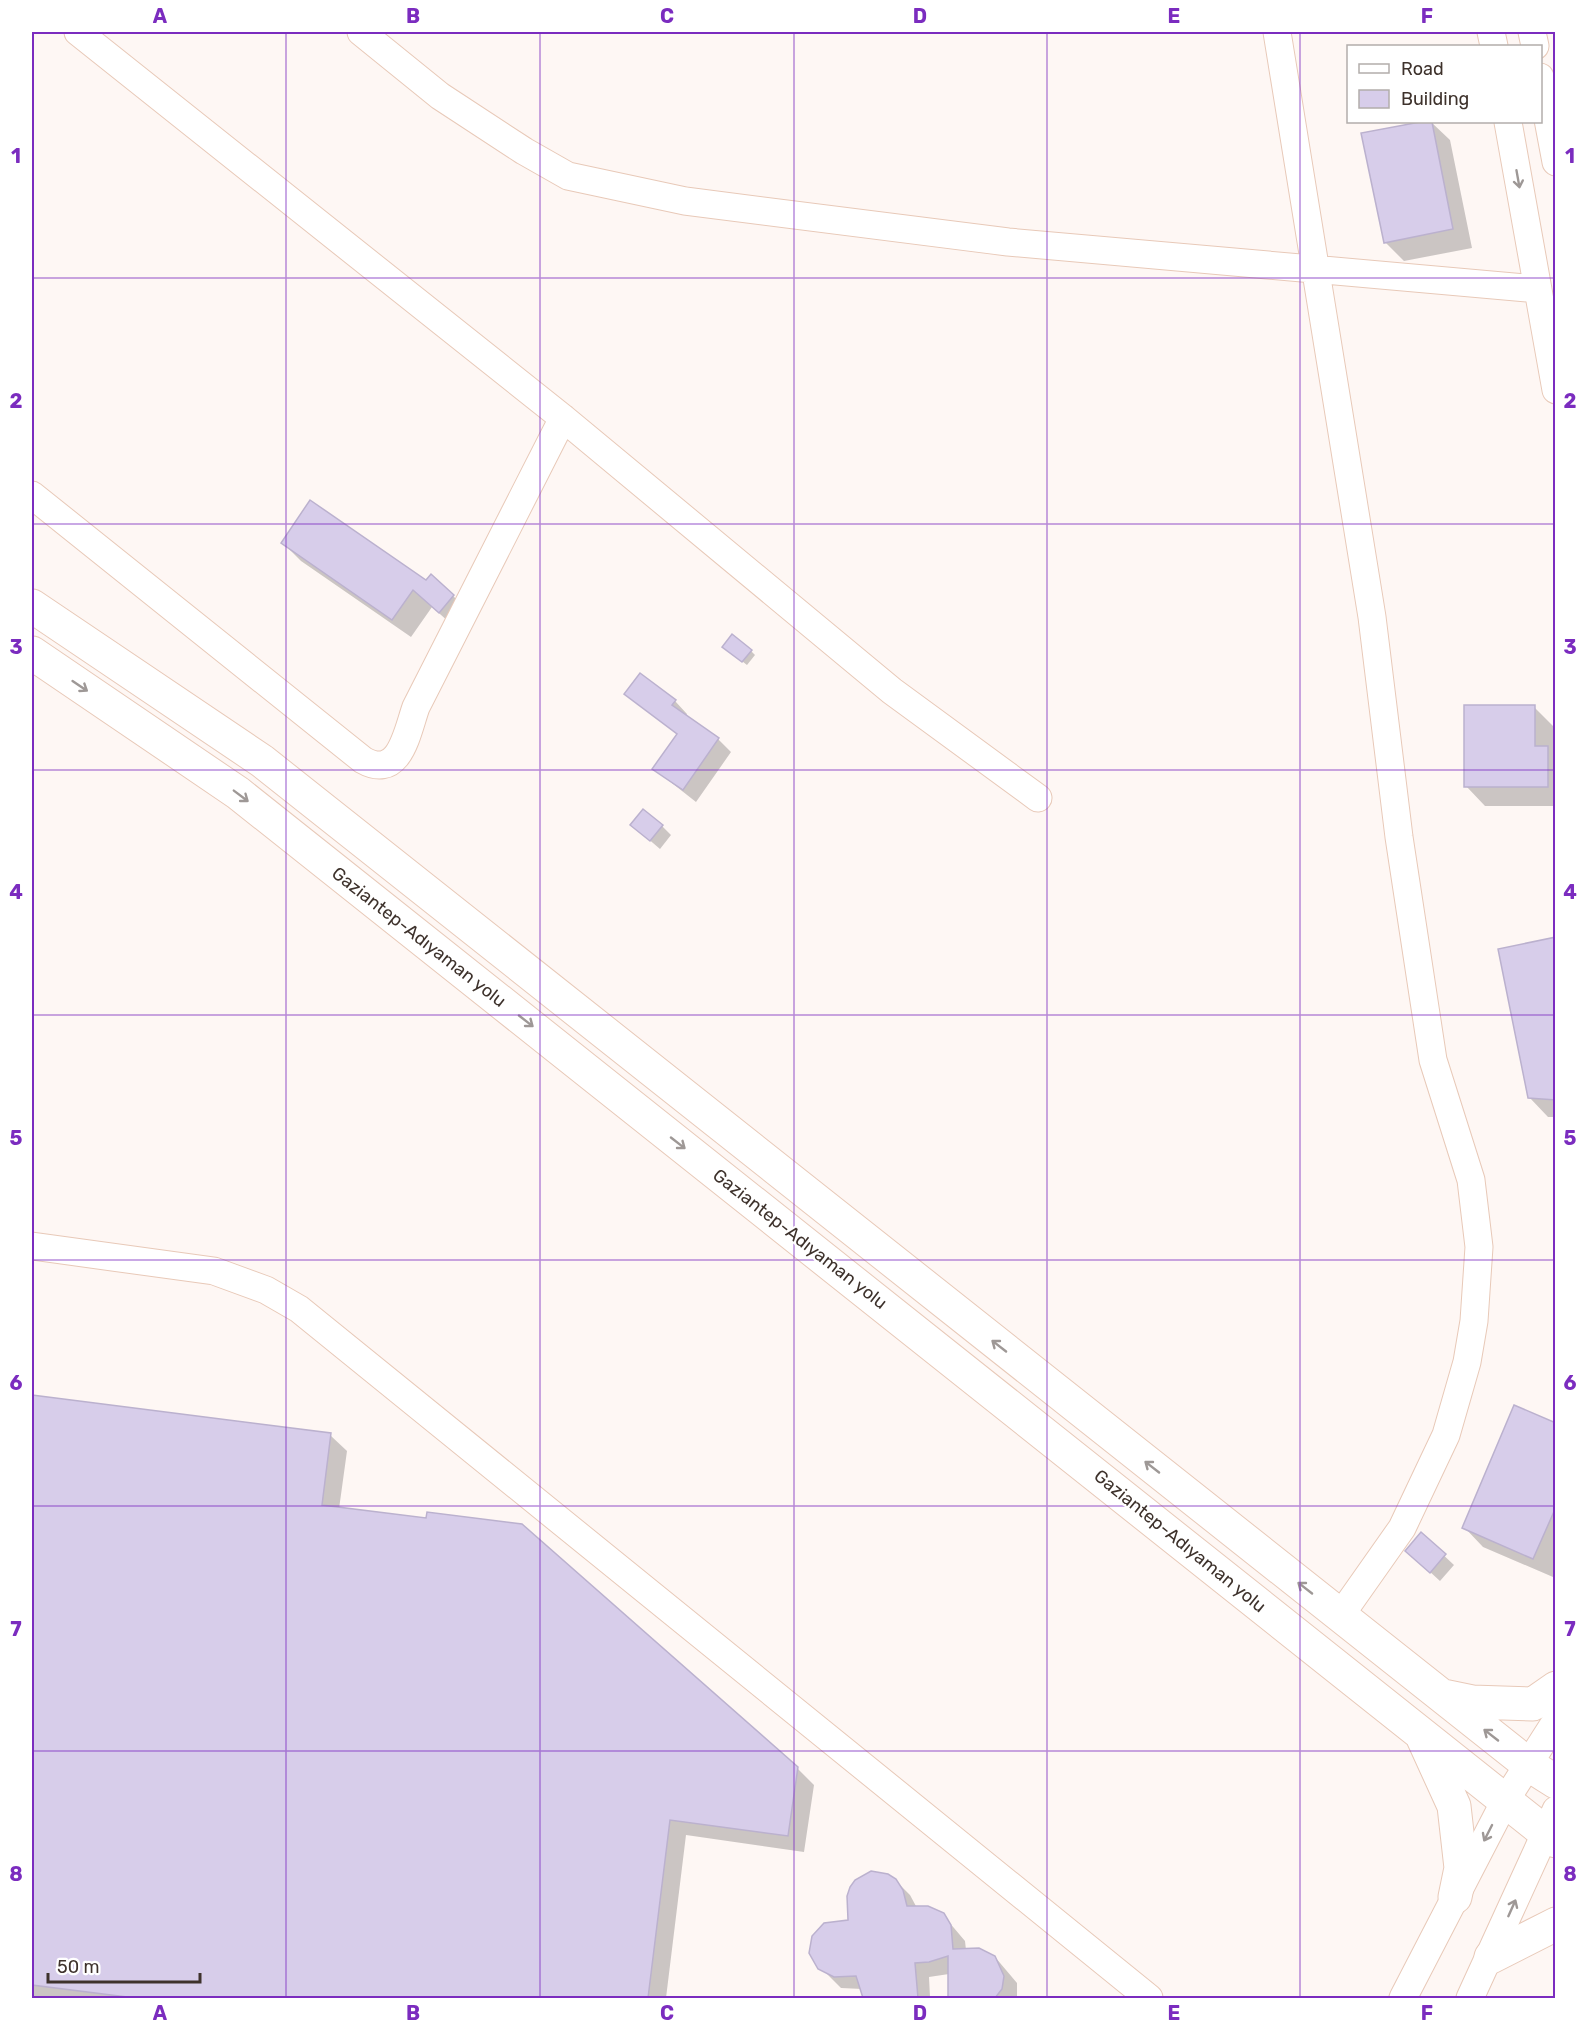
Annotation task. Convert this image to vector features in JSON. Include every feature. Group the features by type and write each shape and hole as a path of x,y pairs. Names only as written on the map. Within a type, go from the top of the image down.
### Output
{"highway":[{"path":"32,606 262,761 1441,1696 1542,1773"},
{"name":"Gaziantep-Adıyaman yolu","path":"32,653 238,793 1505,1801 1552,1828"},
{"path":"1441,1696 1472,1702 1533,1704 1556,1688"},
{"path":"1421,1734 1454,1806 1461,1868 1455,1897"},
{"path":"1491,1957 1556,1924"}],"street":[{"path":"78,32 562,418 892,691 1038,798"},
{"path":"361,32 440,96 516,146 568,176 686,201 985,239 1538,288"},
{"path":"1277,32 1318,269 1372,617 1399,837 1433,1060 1471,1180 1479,1247 1474,1321 1467,1362 1446,1435 1402,1528 1340,1616"},
{"path":"1542,88 1556,162"},
{"path":"1508,123 1556,390"},
{"path":"32,495 363,760 378,766 388,764 402,749 416,706 562,418"},
{"path":"32,1246 214,1271 266,1290 299,1309 1149,1998"},
{"path":"1403,1998 1505,1801 1542,1773 1556,1721"},
{"path":"1470,1998 1552,1828"}],"building":[{"path":"1415,123 1432,123 1453,229 1384,243 1361,133"},
{"path":"310,500 426,580 431,574 454,595 439,613 413,590 392,620 281,543"},
{"path":"732,634 752,650 742,662 722,647"},
{"path":"640,673 676,700 672,705 719,738 683,790 652,769 677,734 624,694"},
{"path":"1464,705 1535,705 1535,746 1548,746 1548,787 1464,787"},
{"path":"643,809 663,825 650,841 630,825"},
{"path":"1556,937 1556,1100 1528,1098 1498,949"},
{"path":"32,1395 331,1433 322,1505 426,1518 427,1512 522,1524 798,1767 788,1836 670,1820 648,1998 135,1998 32,1985"},
{"path":"1514,1405 1556,1423 1556,1507 1533,1559 1462,1528"},
{"path":"1421,1532 1446,1554 1430,1573 1405,1551"},
{"path":"871,1871 888,1874 896,1879 903,1890 907,1906 928,1906 944,1913 951,1925 953,1949 979,1948 995,1956 1004,1976 1002,1989 995,1998 948,1998 948,1956 929,1962 915,1963 918,1998 863,1998 856,1976 834,1977 818,1969 809,1953 812,1936 824,1923 848,1920 847,1896 850,1887 855,1880"}]}
